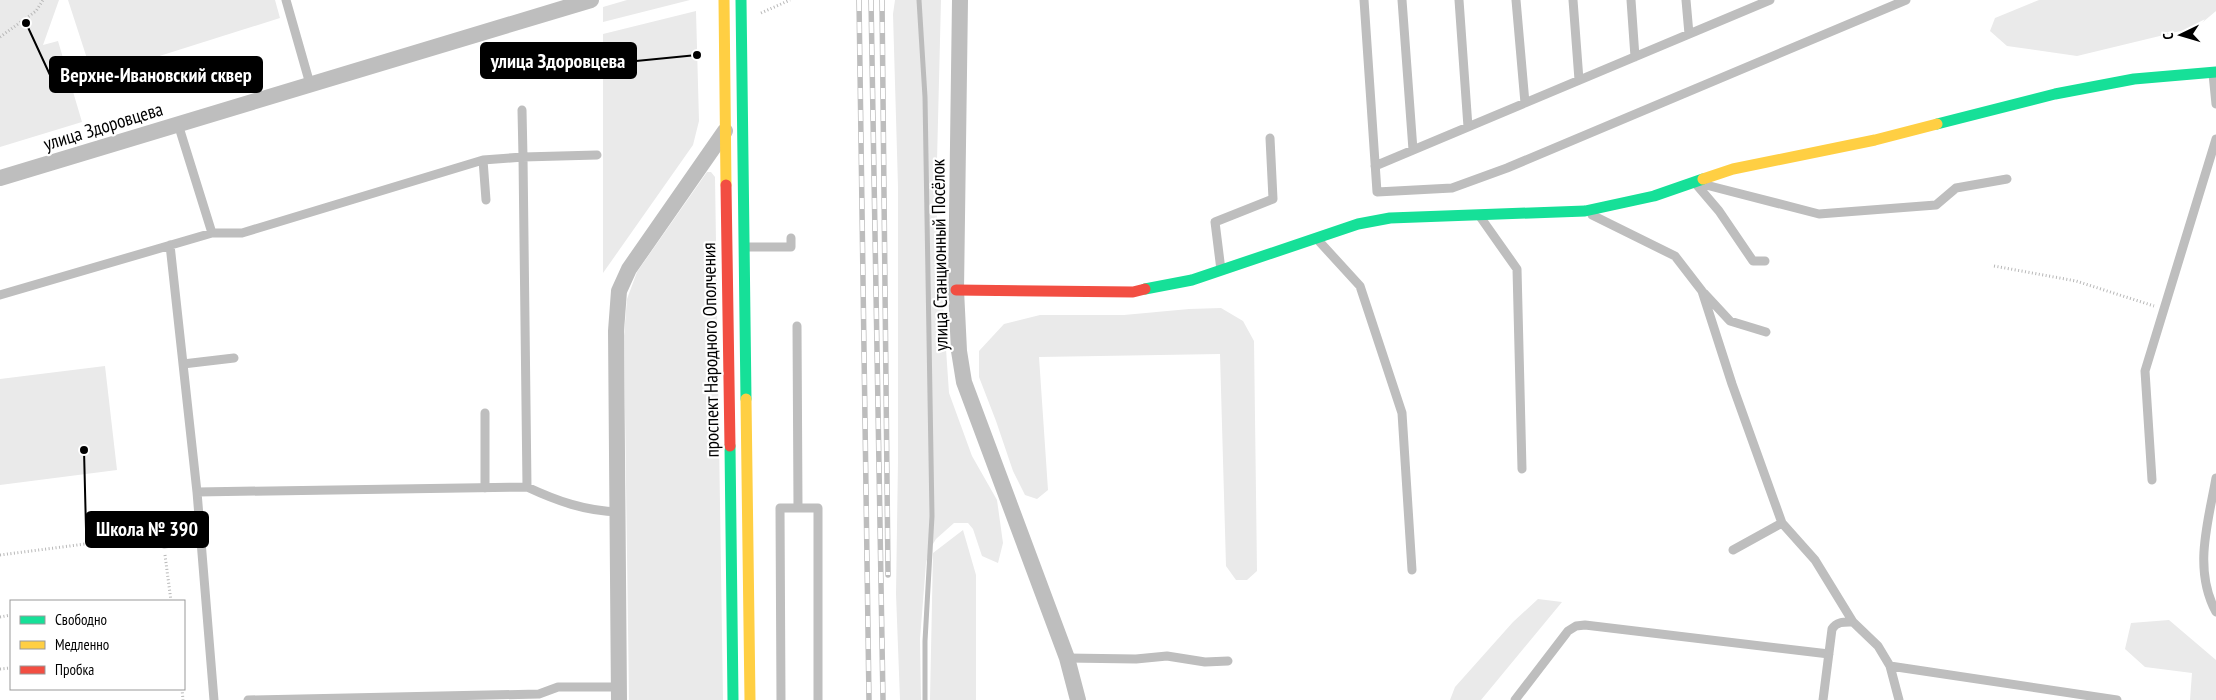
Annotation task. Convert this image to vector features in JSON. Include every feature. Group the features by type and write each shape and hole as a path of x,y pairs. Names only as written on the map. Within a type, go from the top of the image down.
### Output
{"street":[{"name":"улица Здоровцева","path":"0,178 591,0"},
{"name":"проспект Народного Ополчения","path":"724,0 733,700"},
{"name":"проспект Народного Ополчения","path":"741,0 750,700"},
{"name":"улица Станционный Посёлок","path":"960,0 956,290 959,350 964,382 1067,658 1078,700"},
{"path":"956,290 1133,292 1192,280 1358,224 1390,218 1585,212 1654,196 1733,169 1875,140 2055,94 2134,79 2214,72"},
{"path":"619,693 616,331 619,291 629,269 643,246 725,131"}],"lane":[{"path":"286,0 310,84"},
{"path":"1364,0 1377,192 1452,188 1516,164 1906,0"},
{"path":"1402,0 1412,150"},
{"path":"1459,0 1468,127"},
{"path":"1516,0 1525,103"},
{"path":"1573,0 1579,80"},
{"path":"1631,0 1635,56"},
{"path":"1686,0 1689,34"},
{"path":"1375,166 1689,34 1747,5 1770,0"},
{"path":"2214,72 2216,104"},
{"path":"522,110 527,487"},
{"path":"178,124 212,233"},
{"path":"1221,271 1215,222 1273,200 1270,138"},
{"path":"2152,480 2145,371 2216,139"},
{"path":"0,296 212,233 242,233 483,160 596,155"},
{"path":"483,160 486,200"},
{"path":"1694,182 1819,214 1936,205 1956,188 2007,179"},
{"path":"1694,182 1719,211 1753,261 1765,261"},
{"path":"1585,212 1675,256 1702,291 1730,321 1766,332"},
{"path":"1479,215 1517,269 1522,468"},
{"path":"744,247 791,247 791,238"},
{"path":"1316,238 1360,286 1402,413 1412,570"},
{"path":"170,245 197,492 214,700"},
{"path":"1702,291 1732,384 1782,523 1815,560 1853,622 1878,646 1890,666 1899,700"},
{"path":"797,326 798,508"},
{"path":"183,364 234,358"},
{"path":"485,413 485,488"},
{"path":"2216,478 2202,556 2204,580 2216,612"},
{"path":"197,492 527,487 556,501 578,507 619,512"},
{"path":"781,700 780,508 818,508 818,700"},
{"path":"1733,550 1782,523"},
{"path":"164,544 200,539"},
{"path":"1823,700 1832,629 1834,625 1853,622"},
{"path":"1515,700 1568,631 1576,626 1585,625 1829,654"},
{"path":"1067,658 1136,659 1167,656 1206,662 1228,662"},
{"path":"1890,666 2110,697 2117,700"},
{"path":"248,700 539,697 558,687 619,693"}],"path":[{"path":"0,37 36,10 43,0"},
{"path":"757,14 768,12 790,0"},
{"path":"1994,266 2076,281 2164,309"},
{"path":"0,555 147,536 164,544 171,600"}],"shaded area":[{"path":"0,0 59,0 43,45 58,41 82,122 0,147"},
{"path":"68,0 275,0 280,18 93,77"},
{"path":"627,0 690,0 603,22 603,7"},
{"path":"895,0 941,0 936,201 949,393 972,456 997,500 1003,543 998,563 982,556 973,529 968,523 954,523 936,539 930,549 926,563 920,639 921,700 900,700 896,594 898,187 893,14"},
{"path":"2039,0 2216,0 2216,11 2197,27 2077,56 2007,46 1990,31 1995,18"},
{"path":"696,11 699,121 693,145 603,273 603,34"},
{"path":"707,172 711,172 715,177 723,700 629,700 624,336 627,299 637,272"},
{"path":"1221,308 1243,321 1254,341 1257,571 1247,580 1236,580 1226,566 1220,354 1039,357 1048,490 1037,499 1025,495 1013,471 979,377 979,351 1004,324 1040,315 1124,315"},
{"path":"105,366 117,470 0,485 0,379"},
{"path":"963,530 976,575 976,700 930,700 933,553"},
{"path":"1538,599 1562,602 1481,700 1450,700 1455,687 1513,622"},
{"path":"2169,620 2216,660 2216,700 2190,700 2192,673 2145,667 2125,649 2131,623"}],"waterway":[{"path":"919,0 925,97 932,516 925,641 925,700"}],"railway":[{"path":"859,0 869,700"},
{"path":"871,0 883,700"},
{"path":"882,0 888,575"}],"traffic: fast":[{"path":"741,0 746,399"},
{"path":"1937,124 2055,94 2134,79 2216,72"},
{"path":"1145,289 1192,280 1358,224 1390,218 1585,211 1654,196 1703,179"},
{"path":"730,446 733,700"}],"traffic: slow":[{"path":"724,0 726,185"},
{"path":"1703,179 1733,169 1875,140 1937,124"},
{"path":"746,399 750,700"}],"traffic: jam":[{"path":"726,185 730,446"},
{"path":"956,290 1133,292 1145,289"}],"place":[{"name":"Верхне-Ивановский сквер","path":"26,23"},
{"name":"улица Здоровцева","path":"697,55"},
{"name":"Школа № 390","path":"84,450"}]}
